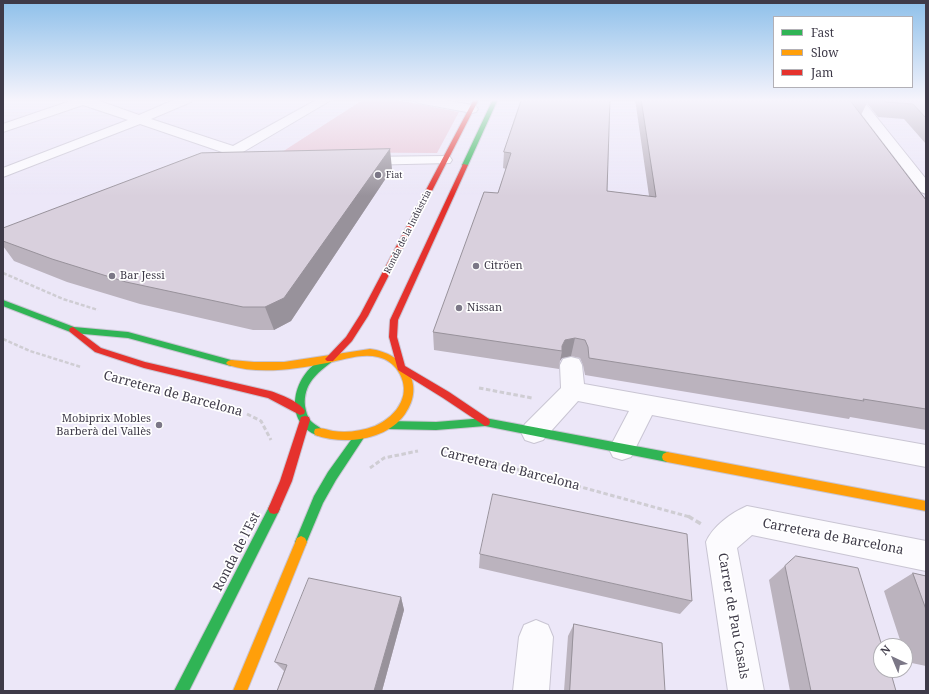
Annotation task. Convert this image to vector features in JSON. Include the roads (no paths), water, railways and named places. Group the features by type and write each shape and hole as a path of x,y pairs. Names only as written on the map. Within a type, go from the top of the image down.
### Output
{"street":[{"path":"3,173 110,131"},
{"path":"174,131 234,151 251,163 218,163 205,166"},
{"path":"191,172 234,151 269,131"},
{"name":"Ronda de la Indústria","path":"330,359 349,339 360,324 460,131"},
{"path":"73,330 98,350 144,365 270,396 286,402 300,411 305,420 315,431 332,436 360,436 387,425 402,410 409,394 408,382 401,367 394,344 394,320 481,131"},
{"path":"881,131 926,189"},
{"path":"350,162 445,160"},
{"path":"3,303 73,330 127,335 231,364 277,367 330,359 349,353 369,352 387,357 485,422"},
{"path":"300,411 301,389 306,380 316,368 330,359"},
{"path":"534,432 573,391 571,365"},
{"path":"573,391 915,454 926,470"},
{"path":"622,449 645,404"},
{"name":"Ronda de l'Est","path":"181,691 273,511 286,481 305,420"},
{"path":"387,425 436,426 485,422 926,506"},
{"path":"240,691 318,500 332,476 360,436"},
{"name":"Carretera de Barcelona","path":"721,542 747,520 926,556"},
{"name":"Carrer de Pau Casals","path":"721,542 746,691"},
{"path":"531,691 536,637"}],"place":[{"name":"Fiat","path":"378,175"},
{"name":"Citröen","path":"476,266"},
{"name":"Bar Jessi","path":"112,276"},
{"name":"Nissan","path":"459,308"},
{"name":"Mobiprix Mobles Barberà del Vallès","path":"159,425"}]}
